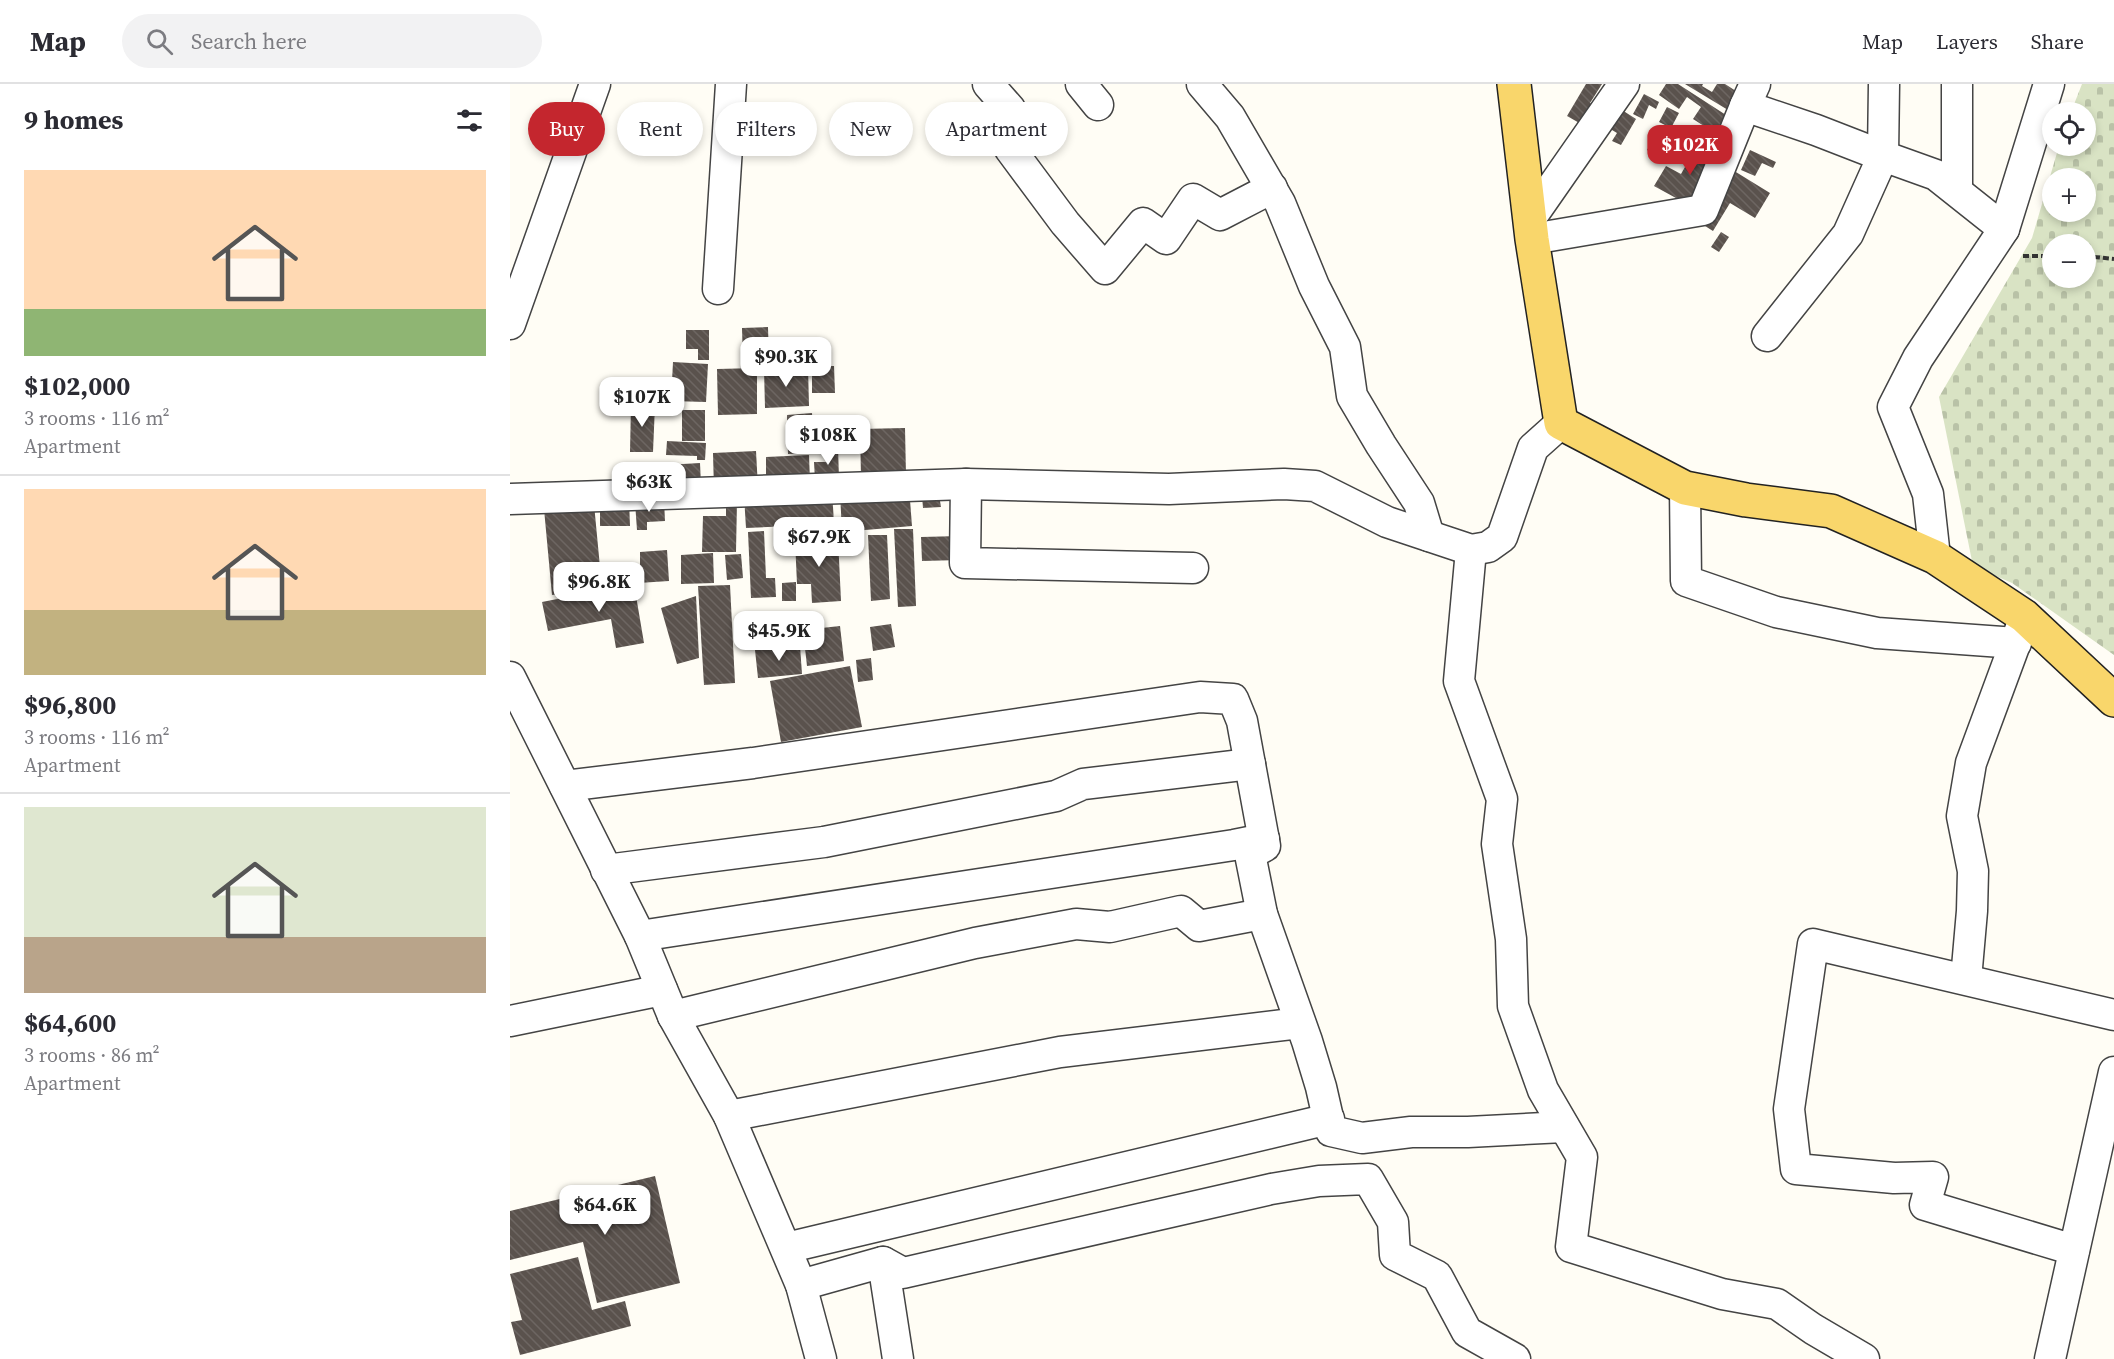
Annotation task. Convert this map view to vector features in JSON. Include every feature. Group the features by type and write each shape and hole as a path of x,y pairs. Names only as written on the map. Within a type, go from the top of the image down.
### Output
{"main road":[{"path":"1514,84 1531,229 1561,423 1685,488 1746,500 1831,511 1935,557 2020,630 2114,700"}],"street":[{"path":"510,324 595,84"},
{"path":"718,289 731,84"},
{"path":"988,84 1010,108 1010,149 1065,223 1105,269 1143,223 1166,239 1193,199 1220,215 1272,188"},
{"path":"1202,84 1230,117 1280,203 1314,286 1345,347 1352,396 1419,503 1429,536"},
{"path":"1531,229 1624,84"},
{"path":"1767,336 1848,234 1883,156 1884,84"},
{"path":"1956,84 1957,190"},
{"path":"1935,557 1928,494 1893,407 1918,358 2004,228 2049,84"},
{"path":"1531,229 1703,210 1750,95 1816,130 1936,175 2004,228"},
{"path":"510,499 966,484 1169,489 1284,484 1315,486 1387,522 1471,550 1488,547 1502,537 1533,448 1561,423"},
{"path":"966,484 965,563 1193,568"},
{"path":"1685,488 1686,580 1776,612 1877,633 2020,630 1971,763 1962,816 1973,871 1966,979"},
{"path":"1471,550 1459,681 1502,799 1497,844 1511,939 1513,1006 1543,1090 1582,1157 1571,1247 1722,1294 1777,1304 1813,1329 1864,1359"},
{"path":"510,677 640,936 668,1003 729,1116 801,1286 821,1359"},
{"path":"565,786 753,763 1200,697 1233,699 1242,721 1265,846 1250,854 1262,914 1317,1076 1331,1131 1362,1138 1411,1132 1468,1132 1564,1127"},
{"path":"606,870 824,842 1056,796 1083,784 1250,764"},
{"path":"640,936 1264,839"},
{"path":"510,1021 668,1003 1076,924 1110,927 1181,911 1199,926 1262,914"},
{"path":"2074,1250 1925,1205 1933,1178 1894,1178 1796,1169 1789,1109 1813,944 2114,1015"},
{"path":"729,1116 1060,1052 1300,1023"},
{"path":"2050,1359 2114,1072"},
{"path":"786,1248 1329,1119"},
{"path":"801,1286 883,1262 903,1273 1271,1189 1319,1181 1368,1179 1393,1222 1395,1255 1437,1276 1467,1332 1515,1359"},
{"path":"883,1262 898,1359"}],"path":[{"path":"2096,258 2114,260"}],"green space":[{"path":"2082,84 2114,84 2114,655 2012,583 1973,566 1939,397 2032,238 2042,204 2042,222 2096,222 2096,168 2053,168 2056,156 2096,156 2096,102 2075,102"}],"building":[{"path":"1586,84 1602,84 1590,103 1601,110 1590,129 1567,116"},
{"path":"1666,84 1678,84 1726,115 1715,133 1693,119 1701,107 1687,97 1679,109 1659,95"},
{"path":"1685,84 1703,84 1702,86 1712,92 1717,84 1725,84 1739,93 1728,110"},
{"path":"1644,94 1659,102 1656,109 1649,105 1643,119 1633,114"},
{"path":"1667,107 1679,113 1671,128 1659,122"},
{"path":"1622,110 1636,119 1621,145 1612,141 1617,133 1602,124"},
{"path":"1657,133 1679,146 1669,163 1647,150"},
{"path":"1701,139 1720,150 1696,209 1654,186 1666,166 1681,174"},
{"path":"1750,150 1776,162 1773,168 1762,163 1755,176 1741,170"},
{"path":"1731,169 1770,193 1755,218 1730,203 1713,231 1705,226 1726,191"},
{"path":"1721,232 1729,237 1719,252 1711,247"},
{"path":"768,327 769,361 743,362 742,328"},
{"path":"686,330 709,330 709,360 698,360 698,349 686,349"},
{"path":"673,362 708,364 706,402 671,401"},
{"path":"812,366 834,366 835,393 812,393"},
{"path":"808,367 809,406 765,408 764,369"},
{"path":"757,368 757,414 718,415 717,369"},
{"path":"631,404 655,405 653,452 630,452"},
{"path":"682,410 705,410 705,441 682,441"},
{"path":"812,413 815,453 788,454 787,415"},
{"path":"905,428 906,476 861,477 860,429"},
{"path":"667,441 706,443 705,460 697,460 697,456 666,455"},
{"path":"828,447 838,447 839,479 815,480 814,462 828,462"},
{"path":"756,451 758,488 714,490 713,453"},
{"path":"809,455 810,482 766,483 766,457"},
{"path":"700,463 701,485 667,486 666,465"},
{"path":"909,487 912,526 842,532 840,493"},
{"path":"832,490 834,524 746,528 744,495"},
{"path":"939,495 941,507 923,508 922,496"},
{"path":"629,500 630,526 600,526 600,501"},
{"path":"664,500 665,521 647,522 647,530 637,530 635,502"},
{"path":"726,501 737,502 736,552 702,552 703,516 726,516"},
{"path":"594,504 600,567 582,568 585,592 552,595 544,509"},
{"path":"894,529 913,529 916,606 898,607"},
{"path":"764,531 766,578 775,578 776,597 751,598 748,532"},
{"path":"868,535 887,535 890,599 871,601"},
{"path":"960,536 960,560 922,561 921,537"},
{"path":"838,538 841,601 812,603 811,584 797,584 795,540"},
{"path":"667,550 669,581 623,584 622,567 640,566 640,552"},
{"path":"713,553 714,583 681,584 681,555"},
{"path":"741,554 743,578 727,580 725,555"},
{"path":"796,582 796,601 782,601 782,583"},
{"path":"634,584 644,643 616,648 611,619 548,631 542,602"},
{"path":"730,585 735,683 704,685 698,586"},
{"path":"696,596 699,658 677,664 661,608"},
{"path":"799,611 802,641 782,644 778,614"},
{"path":"891,624 895,647 873,651 870,627"},
{"path":"840,626 844,661 807,666 803,630"},
{"path":"800,646 802,674 758,678 755,650"},
{"path":"871,658 873,680 858,682 856,660"},
{"path":"850,666 862,727 781,742 770,681"},
{"path":"655,1176 680,1283 597,1303 583,1242 510,1260 510,1211"},
{"path":"578,1257 592,1310 625,1301 631,1326 520,1355 511,1322 522,1320 510,1274"}]}
